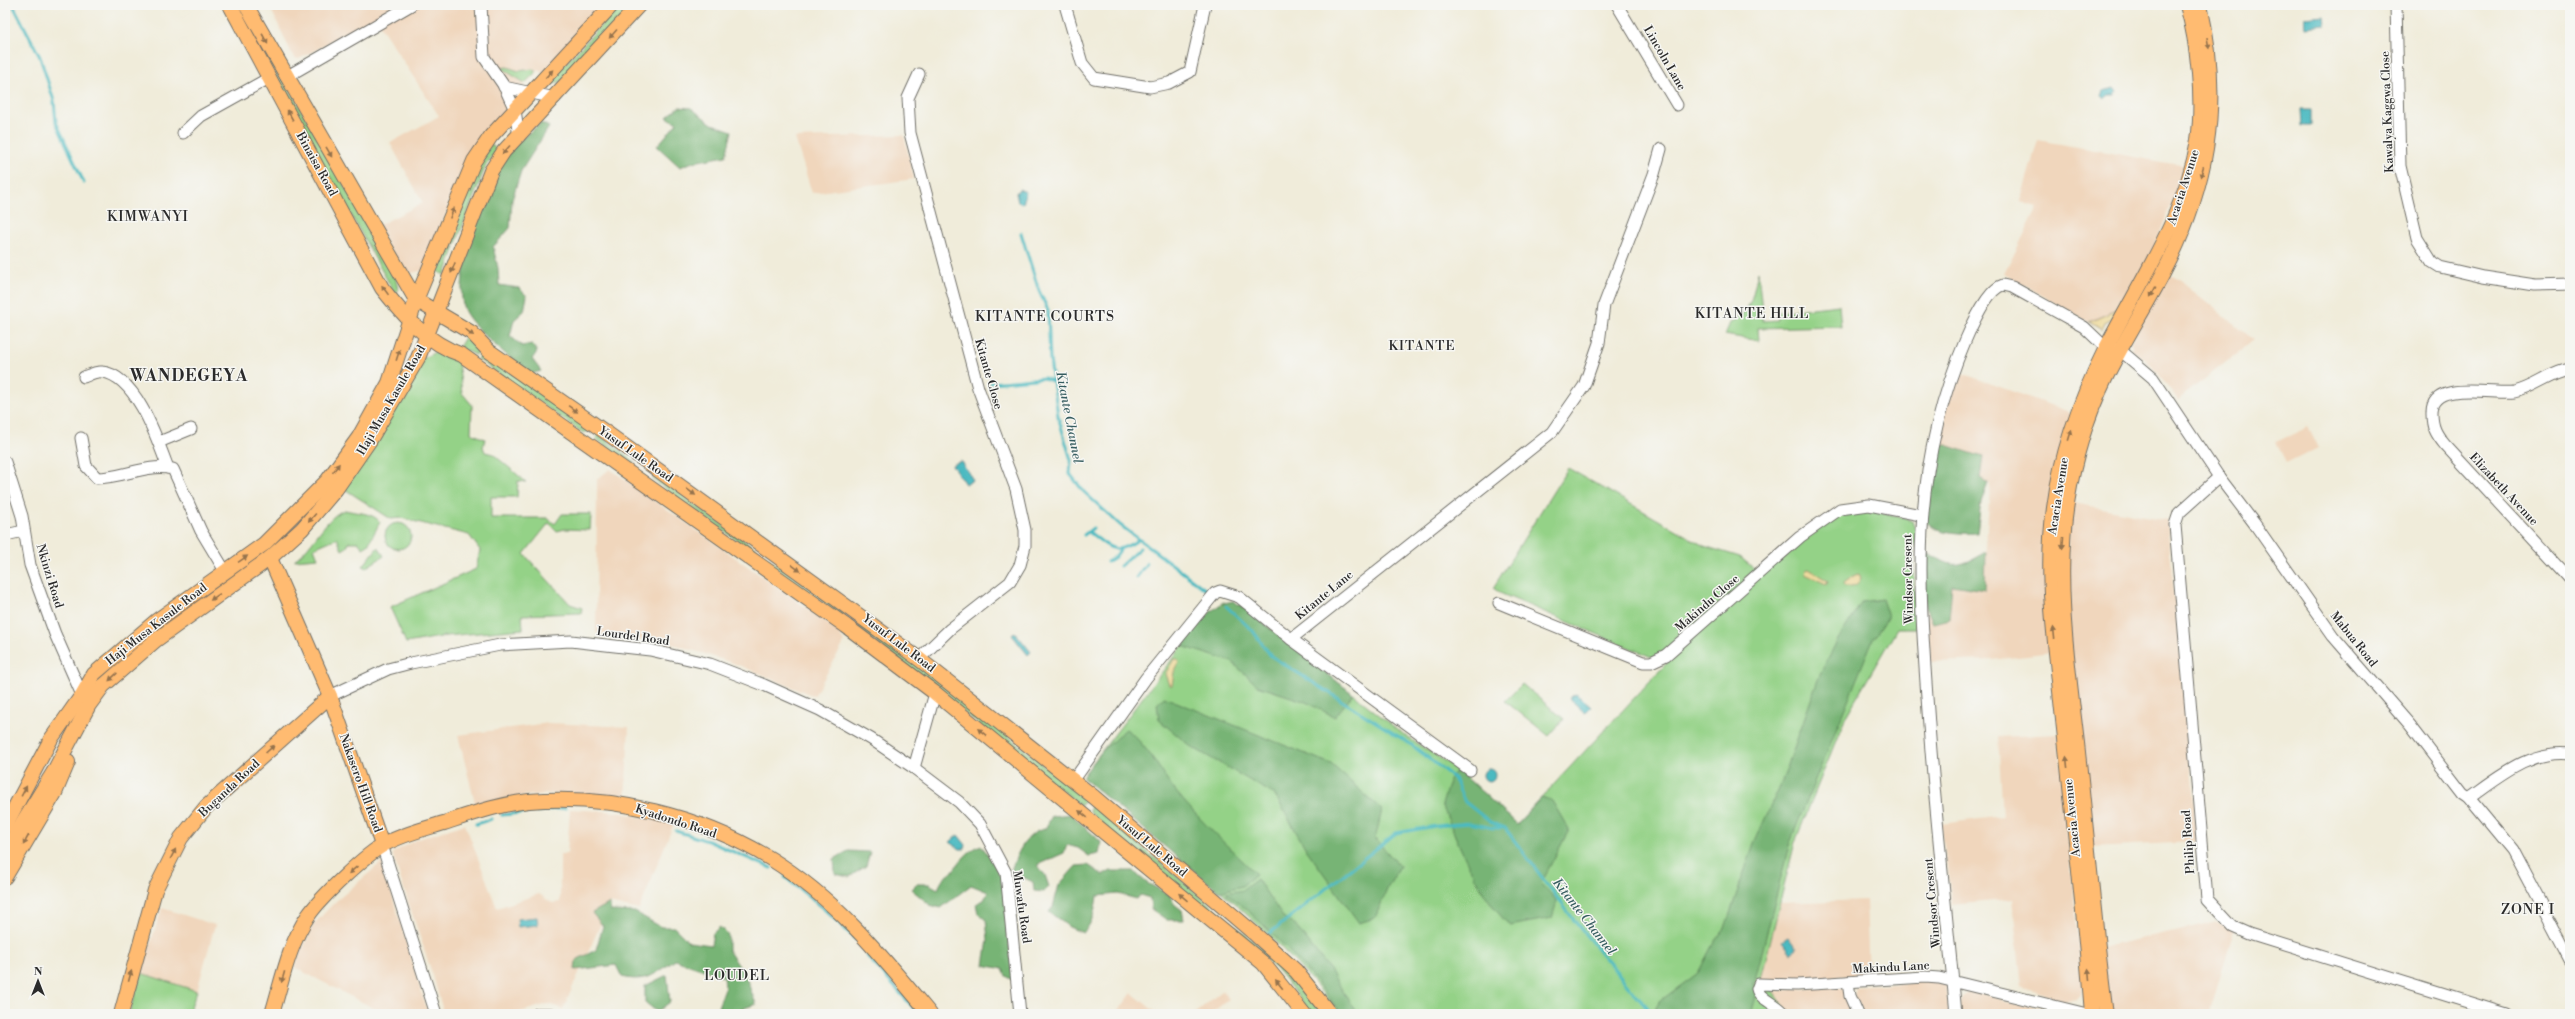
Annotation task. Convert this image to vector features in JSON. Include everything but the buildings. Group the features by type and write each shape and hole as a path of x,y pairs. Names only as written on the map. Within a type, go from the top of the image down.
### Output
{"main road":[{"name":"Binaisa Road","path":"230,5 382,288 409,321"},
{"name":"Binaisa Road","path":"246,5 286,77 416,300"},
{"name":"Haji Musa Kasule Road","path":"5,826 51,739 82,695 94,674 156,622 225,570 264,544 305,505 346,455 359,437 389,384 416,300 474,161 491,136 612,5"},
{"name":"Haji Musa Kasule Road","path":"84,717 103,686 165,634 270,558 306,524 370,440 418,358 428,336 491,171 504,151 519,137 639,5"},
{"name":"Acacia Avenue","path":"2092,1014 2050,585 2053,510 2066,449 2075,418 2106,348 2166,237 2179,208 2198,140 2197,64 2187,5"},
{"name":"Acacia Avenue","path":"2106,1014 2069,682 2062,582 2062,554 2067,504 2080,443 2104,380 2183,232 2202,174 2210,135 2211,83 2210,58 2200,5"},
{"path":"416,300 437,310"},
{"name":"Yusuf Lule Road","path":"437,310 472,333 489,351 647,461 855,610 919,658 1073,781 1256,935 1296,972 1330,1014"},
{"name":"Yusuf Lule Road","path":"409,321 428,336 451,351 462,355 587,442 846,626 935,694 1263,963 1304,1014"},
{"path":"587,442 598,428"},
{"path":"634,476 647,461"},
{"name":"Nakasero Hill Road","path":"270,558 330,696 382,845"},
{"path":"846,626 855,610"},
{"path":"156,622 165,634"},
{"name":"Buganda Road","path":"121,1014 155,890 181,838 206,807 330,696"},
{"path":"5,851 33,807 84,717"},
{"path":"5,877 55,792 71,757 84,717"},
{"name":"Kyadondo Road","path":"272,1014 289,957 308,916 338,883 382,845 401,836 493,808 529,801 604,802 642,808 709,829 769,858 804,881 836,908 871,944 930,1014"}],"street":[{"path":"286,77 411,5"},
{"path":"481,5 484,57 504,87 515,110 519,137"},
{"path":"1065,5 1082,63 1094,78 1150,87 1169,83 1190,72 1205,5"},
{"name":"Lincoln Lane","path":"1617,5 1677,105"},
{"name":"Kawalya Kaggwa Close","path":"2396,5 2400,166 2417,238 2432,262 2440,267 2535,285 2570,284"},
{"name":"Kitante Close","path":"919,74 908,98 910,133 978,388 1016,489 1025,530 1025,546 1020,565 1010,582 950,629 919,658"},
{"path":"183,133 201,116 269,78"},
{"path":"504,87 555,98"},
{"name":"Kitante Lane","path":"1291,639 1552,432 1584,386 1599,343 1604,305 1654,174 1661,149"},
{"name":"Windsor Cresent","path":"1956,1014 1922,628 1919,574 1921,515 1927,466 1949,377 1971,327 1997,286 2012,287 2084,327 2106,348"},
{"path":"2106,348 2120,350"},
{"name":"Mabua Road","path":"2120,350 2153,378 2219,477 2254,523 2333,636 2410,725 2463,794 2469,798 2512,850 2570,960"},
{"path":"84,377 100,371 110,374 134,393 159,442 168,468"},
{"name":"Elizabeth Avenue","path":"2569,371 2514,392 2461,390 2449,392 2433,403 2432,409 2435,433 2570,580"},
{"path":"159,442 191,429"},
{"path":"81,438 86,466 97,478 112,478 142,469 173,469 201,531 225,570"},
{"name":"Nkinzi Road","path":"5,462 22,516 30,565 57,637 82,695"},
{"name":"Philip Road","path":"2219,477 2180,513 2175,525 2207,899 2233,927 2249,934 2506,1014"},
{"name":"Makindu Close","path":"1499,603 1643,662 1651,662 1666,655 1800,537 1840,509 1869,504 1921,515"},
{"path":"5,535 24,531"},
{"path":"1073,781 1146,678 1215,594 1220,591 1239,597 1291,639 1470,770"},
{"name":"Lourdel Road","path":"330,696 388,669 464,651 500,645 571,641 609,645 682,656 710,664 764,685 826,714 871,739 914,768"},
{"path":"914,768 935,694"},
{"path":"2469,798 2521,763 2541,755 2570,754"},
{"name":"Muwafu Road","path":"914,768 959,802 980,824 1005,870 1020,1014"},
{"name":"Nakasero Hill Road","path":"382,845 436,1014"},
{"name":"Makindu Lane","path":"1784,1014 1777,1005 1760,995 1757,989 1759,984 1797,985 1925,977 1953,981 2087,1014"},
{"path":"1848,982 1850,996 1858,1014"},
{"path":"537,1014 551,1014"}],"shaded area":[{"path":"269,5 607,5 544,75 539,70 526,83 474,149 458,180 429,260 423,270 412,273 400,267 377,226 423,203 390,143 439,116 375,18 299,59 294,58"},
{"path":"904,135 914,179 812,193 795,138"},
{"path":"2038,140 2185,166 2159,236 2125,306 2089,322 2004,274 2038,207 2020,202"},
{"path":"2166,273 2178,279 2254,340 2178,400 2155,369 2132,349 2132,341"},
{"path":"1956,371 2072,413 2053,653 1991,660 1930,662 1925,576 1984,577 1990,484 1930,465"},
{"path":"2308,427 2318,447 2286,463 2276,442"},
{"path":"610,469 839,631 844,643 814,696 736,664 677,645 596,633 597,479"},
{"path":"2068,502 2167,520 2198,842 2089,847 2067,672"},
{"path":"549,723 629,727 625,799 559,793 521,796 476,807 458,735"},
{"path":"2058,734 2083,992 2077,999 2065,1002 2022,987 2012,899 1952,905 1941,824 2003,816 1998,737"},
{"path":"570,809 616,812 674,823 639,910 610,903 563,1009 548,1004 513,1014 444,1014 434,979 392,853 418,839 465,824 497,908 539,894 552,903 560,902 560,854 567,854"},
{"path":"382,862 428,1014 385,1014 294,967 313,925 334,903"},
{"path":"1866,900 1869,976 1760,983 1779,903"},
{"path":"162,908 215,925 197,991 141,973"},
{"path":"2218,921 2234,930 2209,1014 2106,1014 2100,948"},
{"path":"1932,981 1944,983 1947,987 1949,1014 1864,1014 1854,996 1856,987"},
{"path":"1839,987 1845,991 1854,1014 1789,1014 1773,991"},
{"path":"1222,991 1229,999 1210,1014 1194,1014"},
{"path":"1972,991 2023,1006 2081,1014 1960,1014 1959,1004 1962,997"},
{"path":"1132,993 1158,1014 1116,1014"}],"green space":[{"path":"234,5 241,5 395,274 398,290 395,294"},
{"path":"620,5 634,5 560,82 546,85"},
{"path":"507,67 519,71 532,69 536,72 525,83 501,68"},
{"path":"679,107 691,108 712,124 732,131 726,156 693,162 680,167 657,146 677,123 667,117"},
{"path":"541,123 549,127 521,171 512,200 510,228 493,247 498,268 499,285 519,288 527,296 524,311 514,320 510,336 522,346 532,344 537,352 532,359 541,371 531,374 492,343 473,323 466,314 463,306 462,290 464,270 469,248 484,201 493,180 515,145"},
{"path":"491,144 497,150 486,165 456,243 446,247 475,173"},
{"path":"455,246 445,275 434,270 444,251"},
{"path":"1758,271 1763,321 1778,320 1778,312 1839,305 1841,327 1758,328 1759,341 1725,335 1730,323 1743,314 1747,308 1753,294"},
{"path":"466,336 480,350 476,355 459,347"},
{"path":"435,352 458,359 462,393 472,405 471,433 485,439 483,447 485,452 493,454 526,482 518,481 517,497 491,497 491,518 547,518 555,524 562,514 591,514 590,530 565,529 557,531 549,523 524,554 570,604 582,608 581,613 522,615 523,629 446,636 406,643 390,607 476,569 480,550 469,535 401,518 391,519 343,488 415,363"},
{"path":"482,352 589,427 589,431 583,433 478,359"},
{"path":"599,435 634,461 634,464 599,441 596,438"},
{"path":"1940,443 1983,457 1980,478 1988,483 1981,502 1977,533 1943,531 1926,522 1930,465"},
{"path":"1568,468 1704,546 1740,557 1758,572 1805,532 1833,516 1847,511 1861,509 1874,510 1912,521 1916,532 1913,569 1916,628 1897,628 1845,718 1795,842 1760,983 1774,982 1773,991 1789,1014 1339,1014 1312,980 1251,918 1184,860 1082,777 1206,616 1223,602 1241,605 1407,737 1457,769 1517,824 1704,623 1656,659 1502,594 1493,588"},
{"path":"653,474 846,615 841,615 653,480"},
{"path":"345,510 373,516 380,522 368,545 363,548 358,542 349,542 347,547 342,550 337,538 314,548 318,558 294,560 308,548 331,519 338,513"},
{"path":"398,523 407,527 411,536 407,545 398,549 389,545 385,536 389,527"},
{"path":"378,547 384,556 365,568 363,566"},
{"path":"1986,552 1985,590 1952,585 1949,619 1933,623 1925,604 1924,553 1947,563 1957,564 1967,562"},
{"path":"1882,599 1888,617 1873,639 1790,842 1754,984 1758,990 1751,1014 1652,1014 1660,1001 1698,973 1714,942 1725,928 1754,843 1783,779 1820,674 1837,641 1862,602"},
{"path":"1234,601 1353,694 1335,717 1306,702 1258,686 1232,662 1182,646 1204,618 1218,606"},
{"path":"861,622 996,726 1083,798 1085,802 1080,805 859,628"},
{"path":"1522,684 1564,719 1549,736 1505,701"},
{"path":"1164,697 1331,764 1382,810 1375,839 1400,866 1388,887 1375,918 1359,923 1306,849 1275,795 1190,746 1159,720 1157,704"},
{"path":"1126,729 1141,743 1186,804 1256,874 1242,886 1219,892 1082,777 1103,750"},
{"path":"1457,769 1517,824 1541,798 1552,801 1569,830 1541,883 1557,901 1552,918 1510,926 1488,899 1470,869 1442,805 1449,781"},
{"path":"1093,806 1285,968 1322,1014 1312,1014 1280,973 1260,954 1097,820 1090,811 1090,808"},
{"path":"1071,814 1101,842 1099,854 1089,856 1078,848 1067,845 1064,853 1037,865 1045,875 1049,887 1044,892 1034,891 1033,882 1011,871 1019,851 1033,834 1045,829 1052,816"},
{"path":"981,845 1002,874 1013,980 1006,976 1003,969 984,965 988,940 986,919 978,913 976,904 984,900 988,892 971,885 941,908 930,905 911,889 916,884 929,884 938,889 943,880 953,871 966,855"},
{"path":"848,851 870,852 866,866 849,877 835,874 834,859"},
{"path":"1088,865 1103,875 1111,871 1133,871 1147,883 1170,895 1174,904 1182,910 1184,920 1167,920 1151,909 1150,898 1140,895 1137,899 1118,894 1097,896 1091,921 1083,933 1069,927 1049,912 1053,907 1059,885 1076,866"},
{"path":"1257,879 1283,917 1294,924 1330,970 1357,1014 1342,1014 1316,981 1288,950 1258,920 1226,893 1243,890"},
{"path":"610,903 610,911 635,912 661,927 674,927 689,942 711,945 713,933 720,927 728,935 728,950 745,975 756,1004 728,1014 718,1007 725,988 724,977 675,960 656,973 638,979 622,977 616,965 575,970 576,960 596,950 603,926 592,913"},
{"path":"141,973 197,991 188,1014 129,1014"},
{"path":"667,975 670,1002 657,1012 645,1002 645,986"}],"sand":[{"path":"2125,306 2116,317 2105,323 2102,330 2089,322"},
{"path":"1809,569 1828,581 1826,584 1805,574 1806,570"},
{"path":"1859,574 1861,578 1857,584 1853,586 1845,586 1844,583 1855,575"},
{"path":"1174,659 1178,659 1179,663 1174,672 1172,686 1169,685 1165,674"}],"water":[{"path":"2324,16 2325,25 2306,27 2305,18"},
{"path":"2115,88 2118,92 2115,95 2109,95 2104,99 2101,96 2103,91"},
{"path":"2301,109 2311,109 2311,125 2302,125"},
{"path":"1019,189 1026,192 1023,204 1018,202 1016,193"},
{"path":"961,461 973,480 965,484 952,465"},
{"path":"1015,632 1031,652 1028,655 1012,635"},
{"path":"1576,694 1591,707 1585,713 1569,698"},
{"path":"1487,769 1491,769 1495,775 1491,781 1487,781 1483,777 1483,773"},
{"path":"958,835 966,845 965,849 960,849 950,842"},
{"path":"537,917 538,925 518,927 517,919"},
{"path":"1788,937 1797,949 1791,953 1782,941"}],"waterway":[{"path":"13,5 40,57 54,101 56,122 84,183"},
{"name":"Kitante Channel","path":"1021,233 1039,291 1048,310 1050,360 1058,416 1071,460 1070,474 1084,492 1120,525 1210,593"},
{"path":"991,383 1044,378 1055,382"},
{"path":"1084,535 1093,528"},
{"path":"1089,532 1107,546 1117,549 1123,548 1138,540"},
{"path":"1120,566 1140,548"},
{"path":"1107,562 1115,557 1120,550"},
{"path":"1136,578 1147,563"},
{"path":"1226,606 1253,631 1271,656 1409,743 1454,778 1465,802 1490,822 1505,828"},
{"path":"502,815 565,808"},
{"path":"476,824 491,819"},
{"path":"1269,934 1396,833 1436,826 1469,823 1493,828 1503,828"},
{"name":"Kitante Channel","path":"1505,828 1580,928 1652,1014"},
{"path":"676,831 708,841 771,868"},
{"path":"785,877 825,910 855,939"},
{"path":"866,955 919,1014"}],"district":[{"name":"KIMWANYI","path":"148,216"},
{"name":"KITANTE HILL","path":"1752,313"},
{"name":"KITANTE COURTS","path":"1045,316"},
{"name":"KITANTE","path":"1422,345"},
{"name":"WANDEGEYA","path":"189,375"},
{"name":"ZONE I","path":"2528,909"},
{"name":"LOUDEL","path":"737,975"}]}
